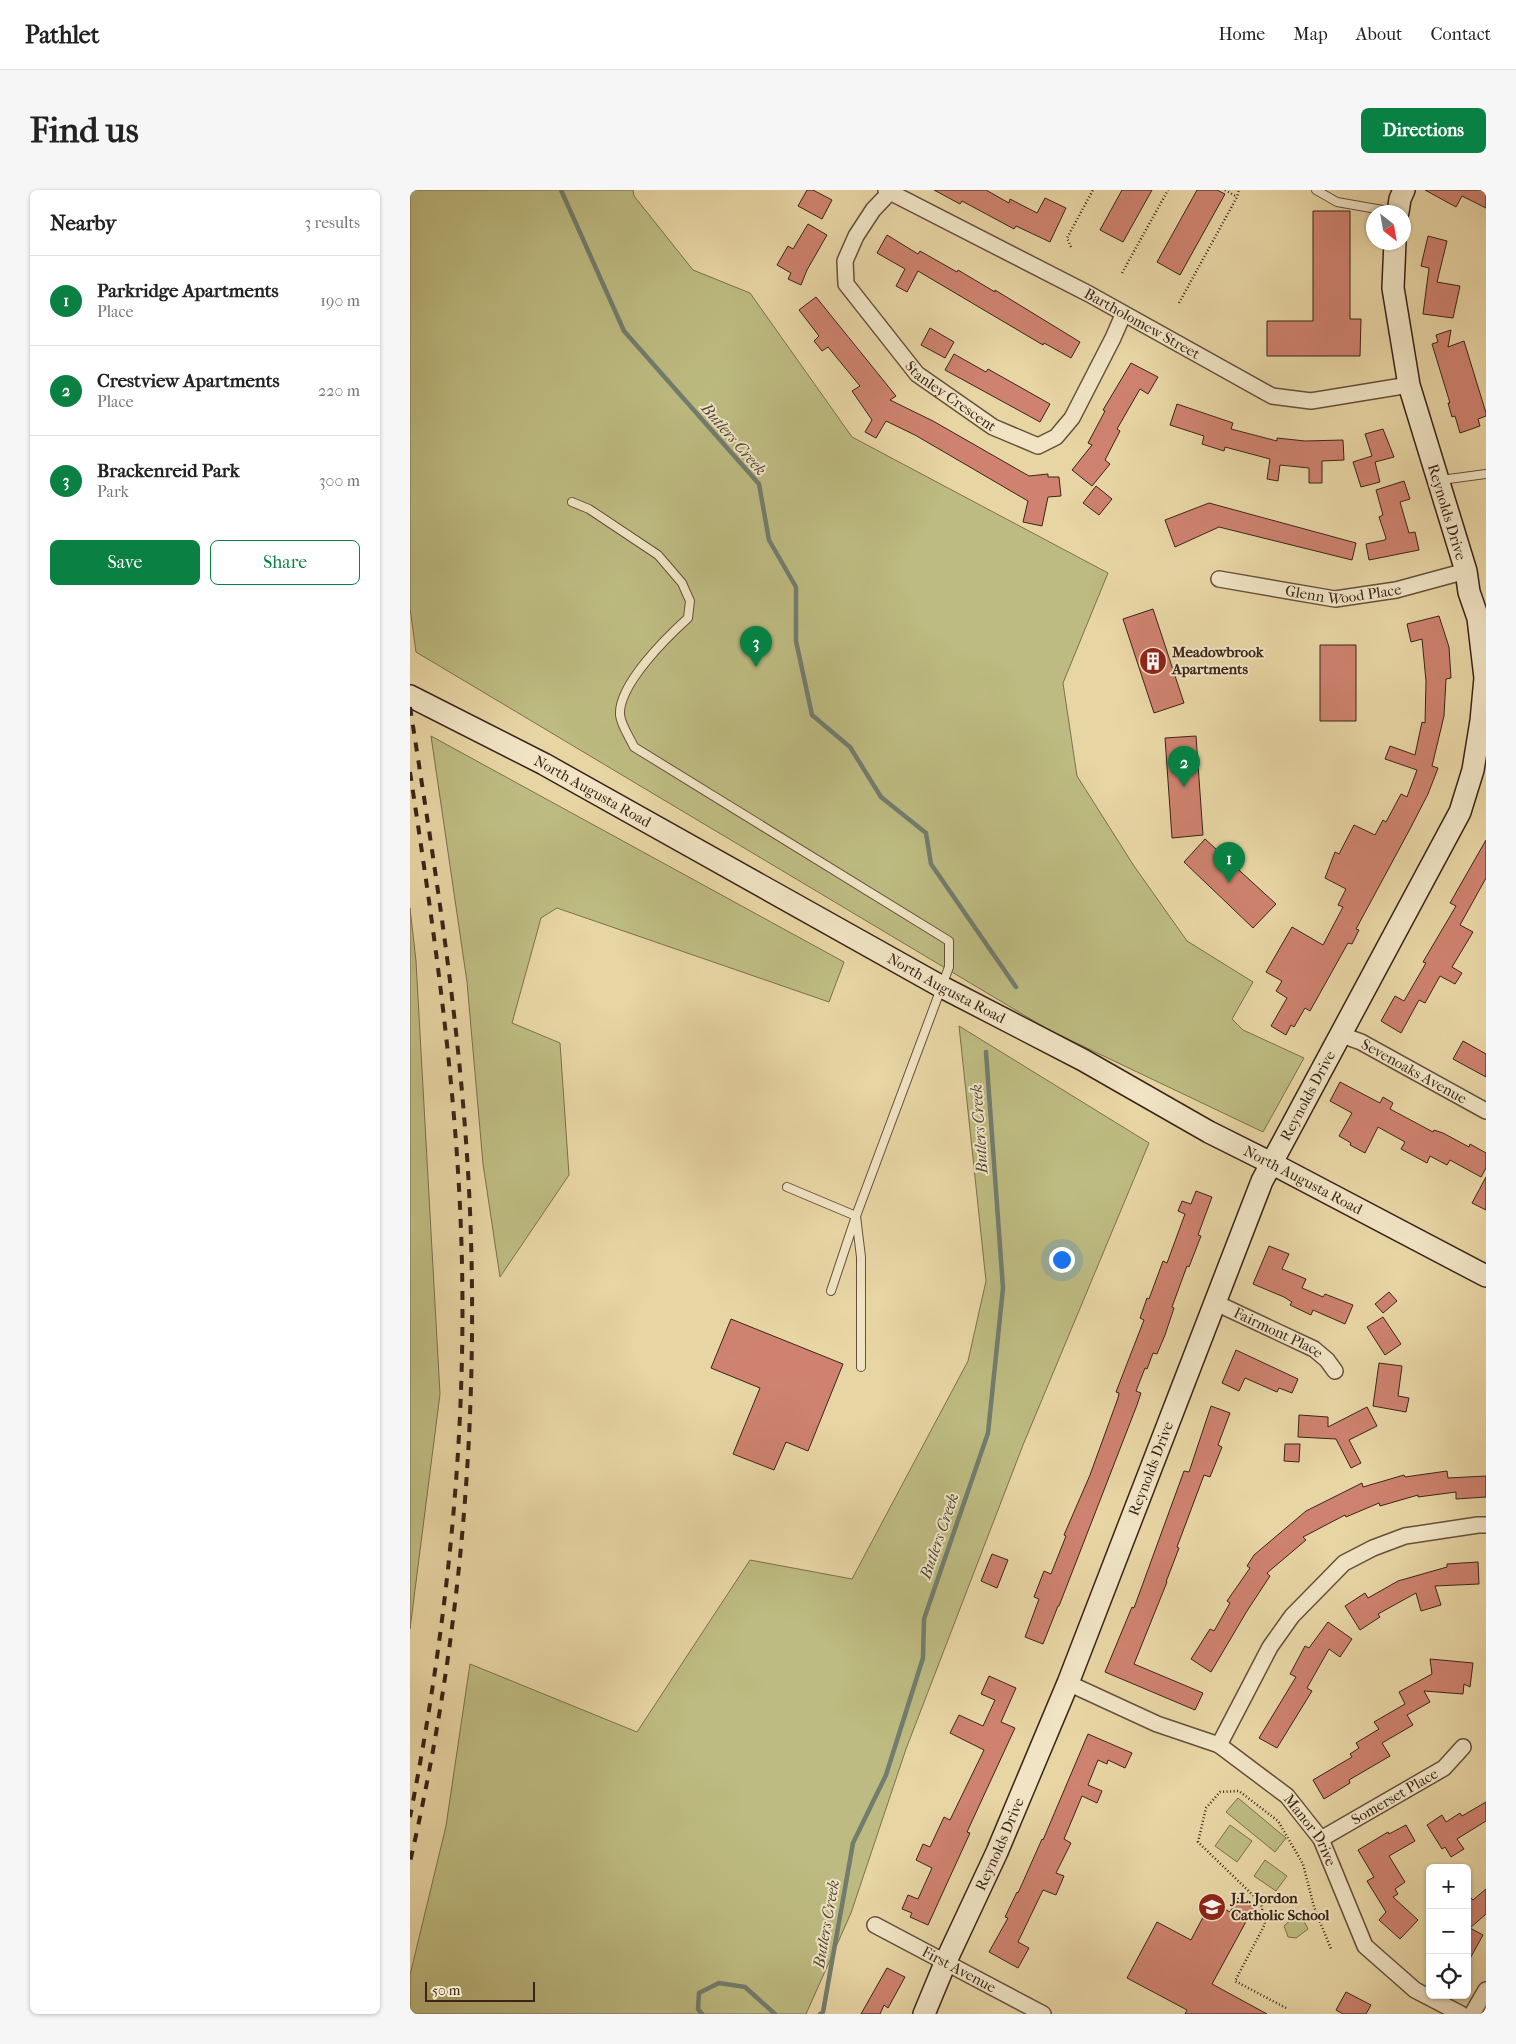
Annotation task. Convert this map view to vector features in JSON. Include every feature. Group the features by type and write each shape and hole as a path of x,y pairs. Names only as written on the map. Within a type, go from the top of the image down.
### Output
{"street":[{"path":"1399,205 1404,190"},
{"name":"Stanley Crescent","path":"888,191 856,236 845,261 846,284 917,374 993,427 1038,446 1056,438 1072,418 1123,315"},
{"name":"Bartholomew Street","path":"888,191 1081,290 1272,396 1311,401 1409,386"},
{"name":"Reynolds Drive","path":"924,2014 946,1961 997,1852 1068,1683 1262,1181 1339,1034 1460,812 1473,770 1485,686 1482,616 1469,592 1466,571 1409,386 1393,288 1395,250"},
{"name":"Glenn Wood Place","path":"1219,579 1335,599 1396,590 1466,571"},
{"name":"North Augusta Road","path":"410,696 544,764 942,987 1083,1060 1209,1132 1486,1276"},
{"name":"Sevenoaks Avenue","path":"1339,1034 1362,1042 1486,1111"},
{"name":"Fairmont Place","path":"1216,1303 1314,1349 1327,1360 1335,1371"},
{"path":"1219,1745 1270,1647 1292,1616 1344,1563 1374,1548 1405,1536 1486,1525"},
{"name":"Manor Drive","path":"1068,1683 1158,1724 1219,1745 1287,1796 1321,1839 1365,1946 1415,1990 1461,2014"},
{"name":"Somerset Place","path":"1321,1839 1444,1768 1463,1747"},
{"name":"First Avenue","path":"875,1925 1043,2014"},
{"path":"1472,2014 1486,1990"}],"lane":[{"path":"1316,190 1338,202 1366,207"},
{"path":"1437,481 1486,474"},
{"path":"572,502 589,509 658,555 682,583 690,601 688,618 668,637 643,666 620,704 620,718 634,747 949,941 949,967 856,1216 831,1291"},
{"path":"787,1187 856,1216"},
{"path":"856,1216 861,1257 861,1367"}],"path":[{"path":"1071,247 1068,238 1093,190"},
{"path":"1122,273 1168,190"},
{"path":"1224,190 1237,197"},
{"path":"1179,303 1237,197 1239,190"},
{"path":"1286,2008 1235,1981 1264,1924 1261,1903 1198,1842 1206,1808 1220,1792 1239,1791 1278,1821 1303,1864 1314,1906 1332,1949"}],"shaded area":[{"path":"410,190 633,190 634,196 693,270 750,293 852,437 1108,573 1063,683 1077,776 1134,866 1187,941 1253,982 1232,1019 1243,1030 1304,1058 1263,1132 1049,1030 416,652 410,608"},
{"path":"431,736 844,962 829,1002 557,908 541,918 512,1023 560,1043 569,1175 500,1277 483,1164 467,982"},
{"path":"410,908 416,961 440,1394 410,1629"},
{"path":"959,1026 1149,1143 1023,1445 906,1749 851,1913 806,2014 410,2014 410,1975 446,1826 470,1664 637,1732 750,1560 852,1579 968,1361 986,1281"},
{"path":"1238,1798 1286,1838 1275,1852 1226,1812"},
{"path":"1230,1825 1252,1841 1237,1862 1215,1846"},
{"path":"1265,1860 1287,1876 1276,1891 1254,1876"},
{"path":"1294,1917 1302,1917 1308,1929 1296,1938 1288,1937 1284,1926"}],"building":[{"path":"807,190 813,190 832,200 822,219 798,206"},
{"path":"934,190 986,190 1009,203 1010,199 1037,213 1045,198 1066,208 1050,242 1016,226 1014,229 962,201 960,204"},
{"path":"1122,190 1152,190 1123,242 1100,230"},
{"path":"1197,190 1217,190 1225,194 1180,275 1157,262"},
{"path":"1425,190 1486,190 1486,208 1462,196 1456,207"},
{"path":"1313,211 1350,211 1350,319 1361,319 1360,356 1267,356 1267,321 1313,321"},
{"path":"808,224 827,235 807,270 801,285 788,279 791,273 777,265 788,246 793,249"},
{"path":"887,235 918,254 920,251 957,272 958,270 995,292 995,290 1080,342 1071,358 1044,343 1043,345 918,271 907,292 896,286 905,269 877,253"},
{"path":"1428,236 1447,241 1437,282 1460,286 1453,318 1423,314 1429,268 1421,266"},
{"path":"816,297 896,396 890,400 933,421 1029,476 1048,474 1048,477 1059,477 1061,496 1048,497 1042,526 1023,522 1028,501 915,435 886,421 876,438 865,432 872,420 852,391 860,386 828,347 822,351 814,341 819,336 799,310"},
{"path":"930,328 954,342 945,358 921,345"},
{"path":"1451,330 1448,347 1464,341 1486,413 1486,416 1478,419 1480,426 1460,433 1455,416 1452,417 1448,403 1450,403 1432,344 1438,342 1436,335"},
{"path":"954,354 986,372 988,369 1050,404 1040,422 945,370"},
{"path":"1131,363 1158,377 1148,394 1140,389 1117,429 1120,431 1105,460 1110,464 1092,486 1072,470 1092,445 1088,443 1105,411 1103,410"},
{"path":"1177,404 1233,423 1231,429 1277,441 1277,438 1305,441 1343,440 1344,460 1322,461 1322,483 1309,483 1309,468 1280,465 1278,481 1267,479 1270,459 1225,447 1224,451 1202,444 1204,436 1170,425"},
{"path":"1383,429 1394,457 1375,462 1380,482 1361,487 1353,462 1372,456 1365,434"},
{"path":"1404,481 1410,499 1400,502 1409,533 1415,532 1419,550 1369,560 1366,544 1385,540 1386,538 1379,517 1383,515 1376,490"},
{"path":"1096,486 1112,499 1099,515 1083,503"},
{"path":"1209,503 1356,543 1352,560 1219,527 1175,547 1165,520"},
{"name":"Meadowbrook Apartments","path":"1153,609 1184,703 1154,713 1123,619"},
{"path":"1439,616 1449,647 1451,678 1446,679 1444,716 1432,766 1438,768 1428,794 1356,929 1359,930 1352,944 1348,943 1310,1011 1305,1008 1294,1027 1291,1025 1286,1035 1271,1026 1287,998 1276,991 1282,981 1266,972 1292,927 1323,945 1343,907 1338,905 1346,889 1325,878 1335,852 1339,854 1354,825 1375,835 1383,820 1386,822 1401,794 1407,797 1417,770 1385,759 1390,746 1415,755 1422,722 1425,723 1426,681 1422,639 1411,642 1407,624"},
{"path":"1320,645 1356,645 1356,721 1320,721"},
{"path":"1196,736 1203,835 1172,838 1165,738"},
{"path":"1205,839 1276,904 1253,928 1184,862"},
{"path":"1486,840 1486,878 1460,925 1473,932 1452,967 1462,973 1455,984 1440,976 1425,1003 1419,1000 1401,1033 1381,1021 1395,996 1404,1001 1426,963 1423,962 1456,906 1450,903"},
{"path":"1463,1041 1486,1054 1486,1077 1453,1059"},
{"path":"1340,1082 1380,1103 1383,1097 1393,1103 1390,1109 1433,1132 1434,1130 1443,1133 1469,1147 1470,1144 1486,1153 1486,1168 1481,1177 1450,1160 1447,1165 1430,1156 1427,1163 1401,1149 1405,1142 1378,1127 1365,1153 1350,1145 1351,1143 1339,1136 1352,1113 1330,1101"},
{"path":"1486,1177 1486,1210 1472,1203"},
{"path":"1196,1191 1212,1197 1198,1235 1201,1236 1189,1267 1187,1266 1172,1307 1174,1308 1165,1335 1157,1354 1153,1353 1147,1369 1145,1368 1136,1391 1141,1393 1137,1405 1043,1644 1025,1637 1039,1599 1034,1597 1044,1571 1051,1574 1066,1536 1064,1535 1090,1475 1118,1398 1119,1393 1116,1392 1144,1320 1140,1318 1147,1298 1149,1299 1163,1261 1167,1263 1185,1214 1178,1211 1182,1201 1191,1204"},
{"path":"1269,1246 1289,1254 1282,1269 1306,1279 1302,1288 1323,1297 1325,1294 1353,1305 1345,1324 1313,1310 1311,1315 1290,1305 1292,1302 1284,1297 1253,1284"},
{"path":"1389,1292 1397,1301 1383,1313 1375,1304"},
{"path":"1383,1317 1401,1344 1385,1355 1367,1327"},
{"path":"731,1319 843,1364 808,1451 786,1442 774,1470 733,1454 760,1388 711,1368"},
{"path":"1236,1350 1298,1379 1292,1393 1279,1388 1277,1392 1245,1378 1239,1391 1222,1383"},
{"path":"1379,1363 1402,1366 1398,1396 1409,1398 1406,1412 1373,1406"},
{"path":"1211,1406 1230,1413 1218,1445 1222,1447 1210,1477 1204,1475 1177,1547 1179,1548 1167,1582 1134,1664 1203,1693 1195,1710 1105,1672 1132,1607 1134,1608 1184,1471 1189,1472"},
{"path":"1367,1407 1377,1426 1349,1440 1361,1463 1351,1468 1336,1439 1298,1437 1299,1415 1328,1417 1328,1427"},
{"path":"1285,1444 1300,1444 1299,1462 1284,1461"},
{"path":"1447,1471 1448,1478 1486,1476 1486,1497 1456,1499 1456,1492 1418,1497 1418,1495 1380,1506 1379,1503 1346,1517 1345,1515 1303,1537 1306,1540 1267,1573 1270,1576 1211,1672 1191,1659 1210,1629 1214,1631 1230,1603 1227,1601 1250,1568 1247,1566 1254,1555 1306,1511 1362,1483 1363,1487 1404,1475 1405,1477"},
{"path":"992,1554 1008,1560 997,1588 981,1581"},
{"path":"1478,1562 1479,1584 1435,1586 1441,1605 1421,1611 1416,1593 1378,1614 1380,1617 1360,1630 1345,1606 1365,1593 1368,1598 1398,1581 1447,1567 1447,1564"},
{"path":"1328,1622 1352,1639 1340,1657 1329,1649 1307,1688 1312,1691 1277,1748 1259,1738 1296,1677 1290,1674 1305,1646 1309,1648"},
{"path":"1430,1659 1473,1663 1470,1687 1464,1684 1463,1694 1424,1691 1430,1702 1407,1715 1413,1725 1382,1743 1390,1756 1349,1780 1350,1783 1324,1799 1313,1780 1352,1757 1350,1754 1359,1748 1356,1743 1379,1729 1374,1722 1405,1704 1399,1692 1432,1674"},
{"path":"989,1676 1016,1688 1001,1722 1015,1728 967,1832 970,1833 928,1925 910,1917 912,1913 902,1909 908,1895 918,1899 932,1868 916,1860 923,1844 930,1847 944,1817 950,1820 984,1750 950,1733 959,1715 983,1726 995,1700 981,1694"},
{"path":"1088,1734 1132,1753 1125,1768 1108,1760 1107,1764 1098,1760 1088,1785 1102,1791 1097,1803 1082,1796 1064,1839 1071,1843 1056,1873 1064,1876 1056,1895 1043,1890 1018,1942 1029,1948 1018,1968 989,1952 1008,1918 1005,1917 1043,1840"},
{"path":"1486,1802 1486,1821 1457,1839 1464,1849 1451,1857 1445,1847 1442,1849 1427,1825 1442,1815 1446,1822 1460,1813 1462,1816"},
{"path":"1406,1825 1415,1841 1389,1856 1405,1882 1395,1889 1398,1894 1393,1897 1418,1920 1400,1939 1379,1920 1386,1912 1367,1881 1374,1877 1358,1850 1388,1832 1389,1834"},
{"path":"1486,1889 1486,1914 1471,1927 1471,1898 1473,1900"},
{"path":"1238,1898 1254,1907 1212,1984 1267,2014 1185,2014 1187,2010 1127,1978 1157,1922 1191,1940 1211,1902 1230,1912"},
{"path":"1471,1929 1483,1935 1471,1957"},
{"path":"887,1968 905,1977 888,2008 884,2005 880,2014 861,2014"},
{"path":"1346,1992 1371,2005 1366,2014 1343,2014 1336,2010"}],"waterway":[{"name":"Butlers Creek","path":"561,190 624,331 759,484 769,540 796,587 796,641 812,715 850,747 881,797 926,833 931,864 1016,987"},
{"name":"Butlers Creek","path":"820,2014 823,2012 853,1843 886,1775 923,1658 924,1619 988,1433 1003,1288 986,1052"},
{"name":"Butlers Creek","path":"702,2014 698,2009 699,1993 719,1983 745,1987 775,2014"}],"railway":[{"path":"410,707 439,895 455,1021 470,1211 472,1293 468,1457 462,1539 441,1701 427,1782 410,1862"},
{"path":"410,772 434,935 447,1043 457,1152 462,1284 462,1361 459,1437 446,1590 424,1742 410,1817"}],"place":[{"name":"Meadowbrook Apartments","path":"1153,661"},
{"name":"Brackenreid Park","path":"756,667"},
{"name":"Crestview Apartments","path":"1184,787"},
{"name":"Parkridge Apartments","path":"1229,883"},
{"name":"J.L. Jordon Catholic School","path":"1212,1907"}]}
